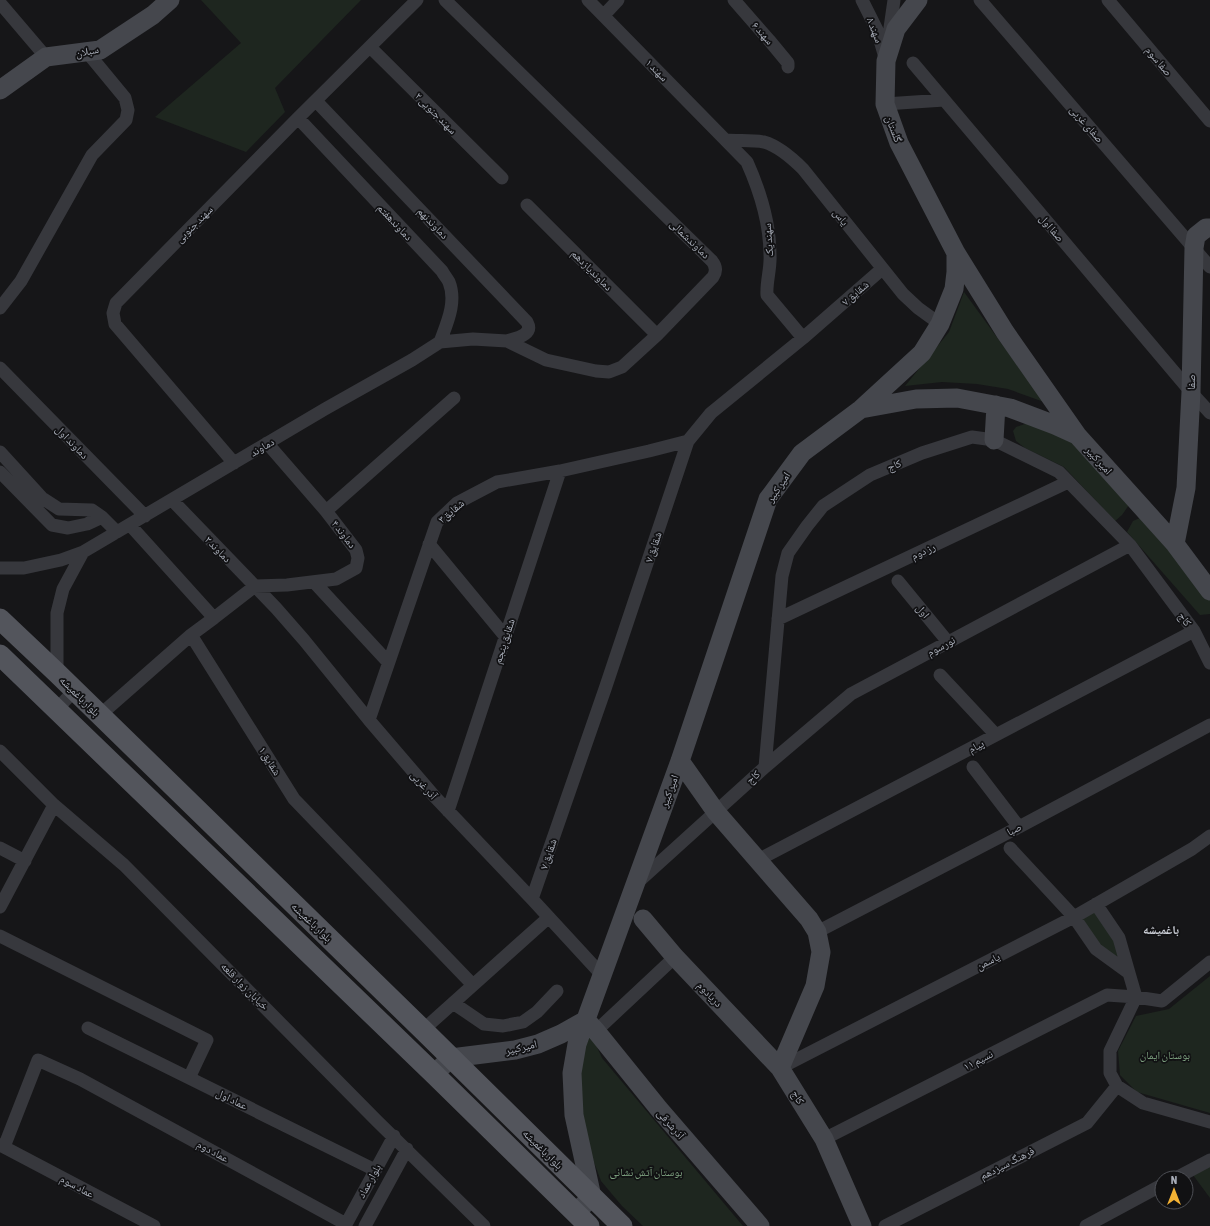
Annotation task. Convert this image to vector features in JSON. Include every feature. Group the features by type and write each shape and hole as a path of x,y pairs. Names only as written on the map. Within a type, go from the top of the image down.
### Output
{"main road":[{"name":"سبلان","path":"0,90 46,57 100,50 153,15 170,0"},
{"name":"گلستان","path":"918,0 896,29 886,61 885,104 899,143 956,254 1005,332 1077,435"},
{"name":"صفا","path":"1175,544 1186,488 1191,392 1194,248 1196,236 1206,228 1210,228"},
{"path":"861,409 922,353 940,324 954,290 956,254"},
{"name":"امیر کبیر","path":"592,1196 574,1115 572,1073 577,1044 591,1025 602,975 680,761 768,498 802,453 861,409 916,399 957,398 1016,410 1077,435 1175,544 1210,591"},
{"path":"994,440 996,405"},
{"name":"بلوار باغمیشه","path":"0,619 423,1030 622,1226"},
{"name":"بلوار باغمیشه","path":"0,655 434,1074 582,1220"},
{"path":"680,761 716,812 809,919 817,932 821,952 815,986 780,1068"},
{"name":"دریادوم","path":"643,919 675,957 780,1068"},
{"name":"امیرکبیر","path":"451,1058 515,1050 538,1044 562,1034 591,1025"},
{"name":"آذرشرقی","path":"591,1025 659,1109 760,1226"},
{"path":"434,1074 451,1058"},
{"name":"کاج","path":"780,1068 824,1139 862,1226"},
{"path":"582,1220 592,1196"}],"street":[{"name":"سهند جنوبی","path":"234,463 115,324 112,313 116,303 298,118 417,0"},
{"name":"دماوندشمالی","path":"440,342 473,339 507,341 546,360 596,371 609,372 622,367 657,335 713,277 716,267 445,0"},
{"name":"سهند ۱","path":"588,0 726,140"},
{"path":"604,15 618,0"},
{"name":"سهند ۶","path":"734,0 788,63 788,67"},
{"name":"سهند ۸","path":"862,0 877,30 886,61"},
{"path":"886,61 894,0"},
{"name":"صفای غربی","path":"980,0 1210,267"},
{"name":"صفا سوم","path":"1108,0 1210,121"},
{"path":"0,2 46,57"},
{"name":"سهند جنوبی ۲","path":"370,47 502,178"},
{"path":"0,308 21,281 92,155 126,120 128,110 125,98 87,52"},
{"name":"صفا اول","path":"913,63 1210,413"},
{"name":"دماوندنهم","path":"316,100 527,322 529,325 527,333 507,341"},
{"path":"885,104 944,100"},
{"name":"دماوندهفتم","path":"298,118 442,271 449,282 452,295 452,308 440,342"},
{"name":"یاس","path":"726,140 763,142 770,144 793,158 803,168 882,269 908,299 940,324"},
{"name":"سهند یک","path":"726,140 747,162 754,177 766,217 770,255 767,295 803,338"},
{"name":"دماوندیازدهم","path":"527,205 657,335"},
{"name":"شقایق ۷","path":"532,899 605,689 688,441 711,413 803,338 882,269"},
{"name":"دماوند","path":"0,568 24,568 61,560 83,552 325,409 412,360 440,342"},
{"name":"دماوند اول","path":"0,368 144,516"},
{"path":"326,511 454,398"},
{"name":"کاج","path":"635,886 765,767 782,576 788,553 823,506 870,475 922,453 972,437 994,440 1059,472 1130,545 1194,631 1210,663"},
{"name":"شقایق۳","path":"369,720 437,522 457,503 497,482 560,471 688,441"},
{"name":"دماوند ۴","path":"255,586 287,585 336,580 356,568 358,558 356,550 326,511 267,443"},
{"path":"0,452 42,498 59,509 92,510 102,517 117,532"},
{"name":"شقایق پنجم","path":"448,811 560,471"},
{"path":"0,472 52,525 68,528 87,524 102,517"},
{"name":"رز دوم","path":"778,620 1068,482"},
{"name":"دماوند ۲","path":"172,500 255,586"},
{"path":"130,525 214,618"},
{"path":"429,544 505,636"},
{"name":"نورسوم","path":"765,767 851,694 1130,545"},
{"path":"57,673 57,613 63,589 83,552"},
{"name":"اول","path":"898,580 948,642"},
{"path":"314,582 388,662"},
{"path":"244,596 255,586"},
{"path":"100,715 191,634 255,586"},
{"name":"آذر غربی","path":"255,586 304,640 369,720 448,811 602,975"},
{"name":"پیام","path":"758,860 1194,631"},
{"name":"شقایق ۱","path":"191,634 294,799 473,985"},
{"path":"940,675 996,735"},
{"path":"56,710 74,691"},
{"name":"صبا","path":"817,932 1019,827 1210,725"},
{"name":"خیابان زوار قلعه","path":"0,752 54,805 124,865 377,1121 394,1136 484,1226"},
{"path":"973,767 1019,827"},
{"path":"0,907 54,805"},
{"name":"یاسمن","path":"780,1068 1074,917 1192,849 1210,836"},
{"path":"0,848 25,860"},
{"path":"1010,848 1074,917 1096,949 1129,973"},
{"path":"1096,904 1119,938 1136,996 1110,1051 1110,1073 1117,1086 1143,1103 1210,1122"},
{"path":"423,1030 548,918"},
{"path":"0,936 207,1040 189,1078"},
{"path":"591,1025 675,957"},
{"name":"نسیم ۱۱","path":"824,1139 1107,995 1136,996 1162,1001 1210,962"},
{"path":"453,1003 484,1024 503,1026 523,1022 537,1012 557,991"},
{"name":"عماد اول","path":"88,1028 375,1170"},
{"name":"عماد دوم","path":"2,1146 38,1060 80,1079 345,1225"},
{"name":"فرهنگ سیزدهم","path":"885,1226 1087,1123 1117,1086"},
{"name":"بلوار عماد","path":"345,1225 394,1136"},
{"name":"عماد سوم","path":"2,1146 154,1226"},
{"name":"بلوار عماد","path":"365,1226 407,1149"},
{"path":"1191,1170 1210,1160"},
{"path":"1086,1226 1154,1189"}],"green space":[{"path":"201,0 361,0 275,88 285,112 246,152 155,117 241,43"},
{"path":"964,292 1044,402 1008,389 977,384 942,382 905,386 949,332"},
{"path":"1025,424 1036,424 1076,442 1129,505 1122,515 1115,521 1064,467 1025,448 1016,441 1013,431 1016,427"},
{"path":"1142,517 1210,598 1210,614 1200,615 1127,532 1133,521"},
{"path":"1095,909 1115,936 1121,964 1099,947 1079,918"},
{"name":"بوستان ایمان","path":"1210,976 1210,1113 1137,1092 1120,1075 1118,1051 1136,1016 1169,1009"},
{"name":"بوستان آتش نشانی","path":"591,1034 602,1058 743,1226 643,1226 622,1206 601,1181 583,1133 578,1080 581,1055"},
{"path":"1210,1166 1210,1198 1194,1176 1194,1174"}],"district":[{"name":"باغمیشه","path":"1161,930"}]}
